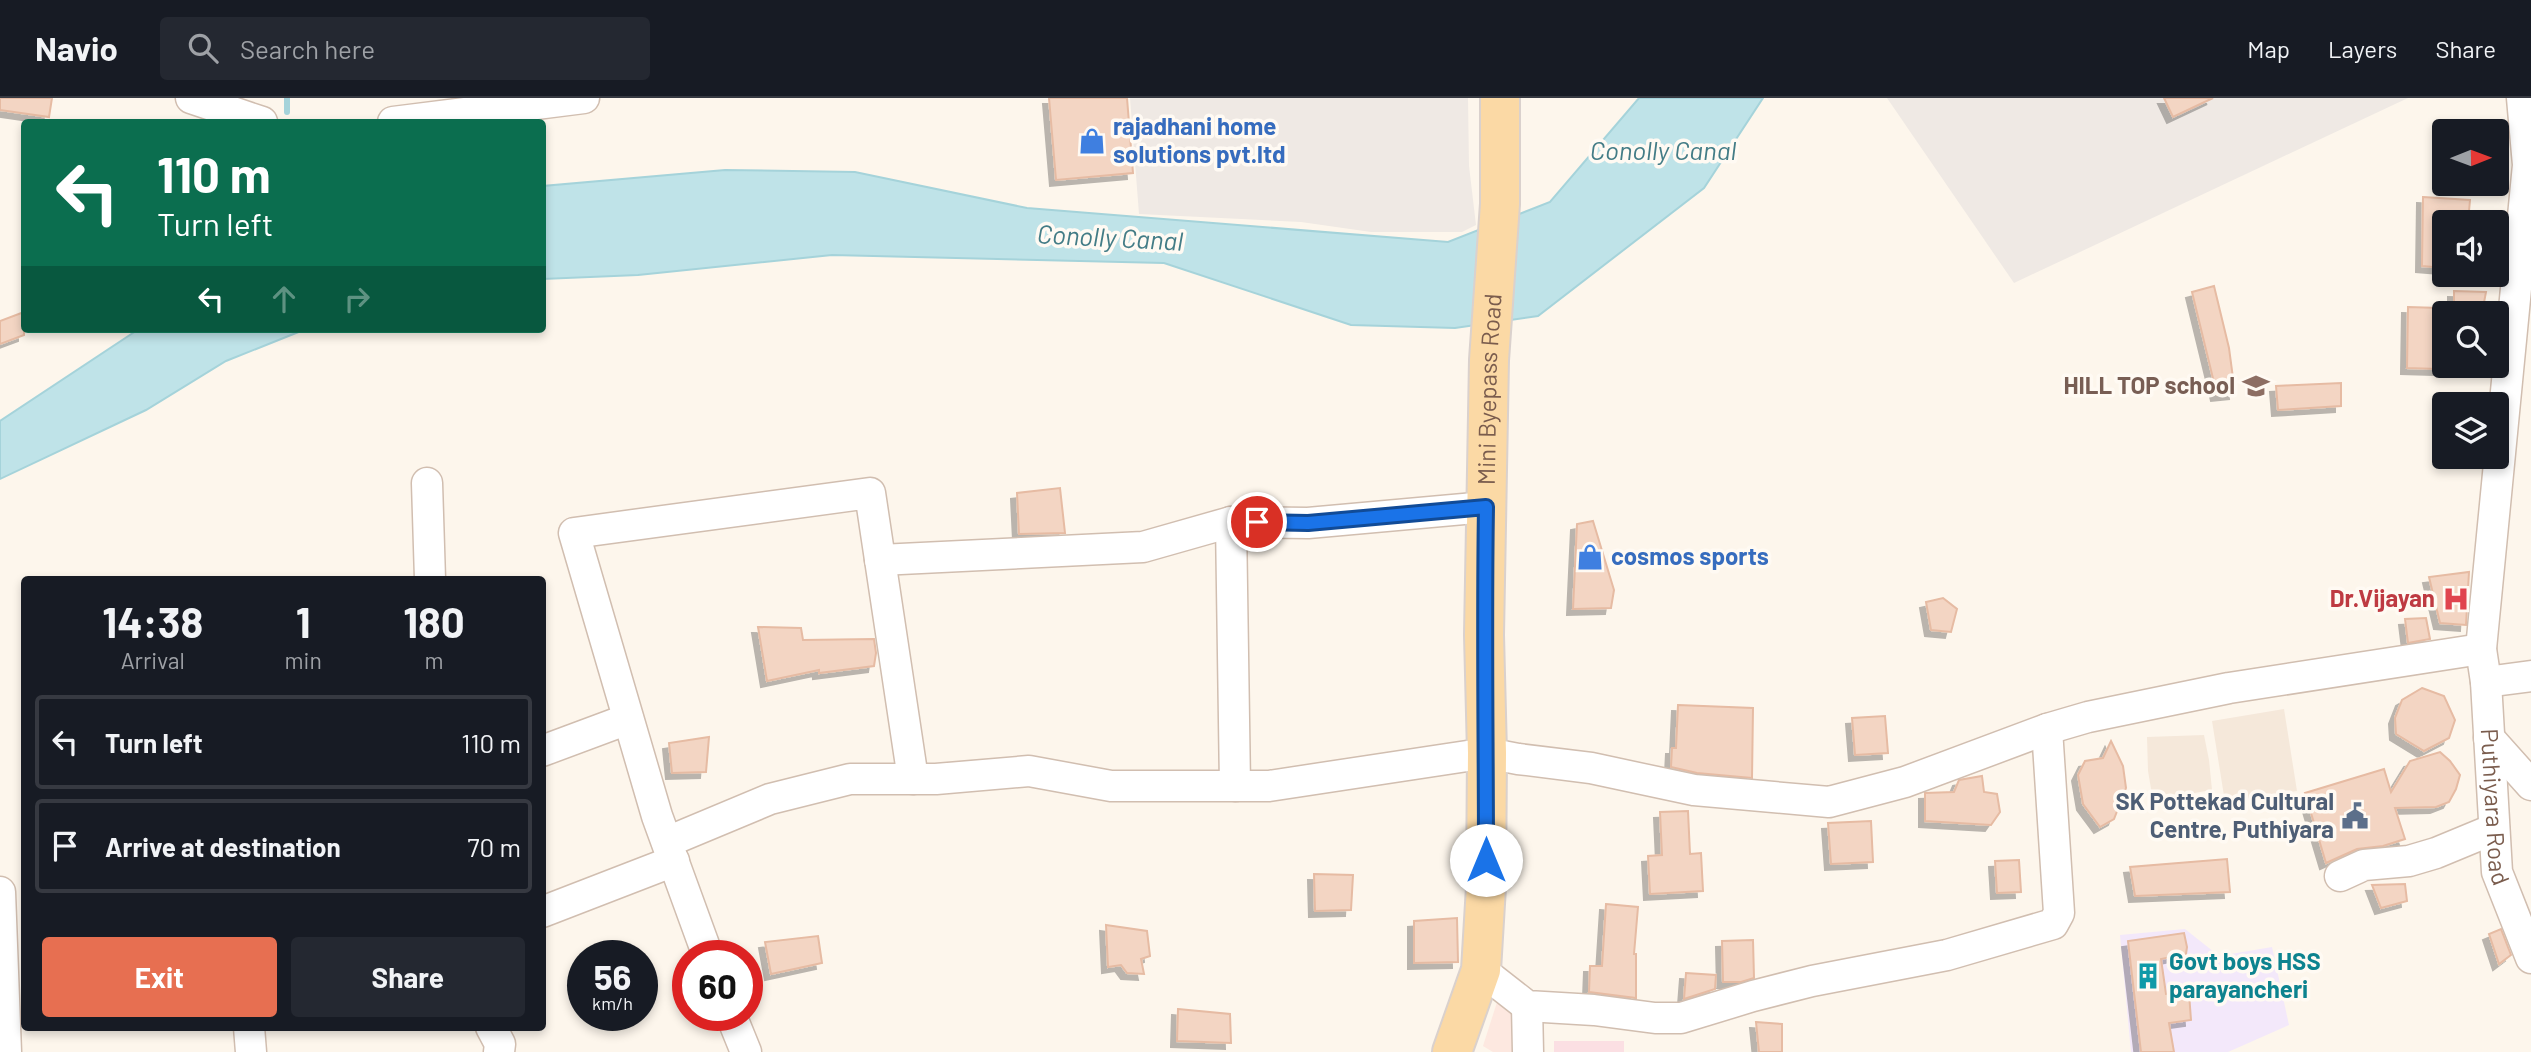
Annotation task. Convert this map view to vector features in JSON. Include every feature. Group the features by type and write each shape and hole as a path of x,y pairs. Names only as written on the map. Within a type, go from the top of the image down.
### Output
{"main road":[{"name":"Mini Byepass Road","path":"1452,1052 1481,970 1486,887 1486,507 1489,360 1500,204 1500,98"}],"street":[{"path":"191,98 252,119"},
{"path":"417,119 584,98"},
{"name":"Puthiyara Road","path":"2522,98 2528,165 2525,265 2480,649 2486,681 2497,872 2531,958"},
{"path":"427,483 430,576"},
{"path":"703,940 670,851 573,533 870,493 913,779"},
{"path":"880,560 1143,547 1231,522 1308,523 1486,507"},
{"path":"1231,522 1235,786"},
{"path":"546,910 670,851 770,799 850,779 936,779 1029,771 1111,786 1269,786 1487,753 1591,768 1694,790 1829,802 1905,782 2088,717 2229,688 2480,649"},
{"path":"2486,681 2531,676"},
{"path":"546,750 628,719"},
{"path":"1481,970 1527,1006 1681,1018 1812,981 1947,955 2053,924 2059,913 2048,729"},
{"path":"2489,738 2531,785"},
{"path":"2340,876 2364,865 2409,861 2436,853 2494,829"},
{"path":"0,892 1,957 14,1000 6,1052"},
{"path":"1527,1006 1528,1052"},
{"path":"250,1031 251,1052"},
{"path":"493,1031 500,1044 499,1052"},
{"path":"737,1031 746,1052"}],"shaded area":[{"path":"1130,98 1468,98 1469,166 1476,225 1462,232 1371,232 1301,222 1139,214"},
{"path":"1887,98 2408,98 2014,283"},
{"path":"2284,709 2297,791 2225,802 2212,721"},
{"path":"2204,735 2212,790 2153,800 2148,771 2147,737"},
{"path":"2185,929 2219,956 2272,947 2289,1025 2228,1052 2131,1052 2120,935"},
{"path":"1499,996 1514,1008 1522,1052 1493,1052 1483,1046"},
{"path":"1554,1041 1624,1041 1624,1052 1554,1052"}],"water":[{"name":"Conolly Canal","path":"1639,98 1763,98 1704,188 1538,316 1455,328 1351,325 1164,263 832,255 638,275 546,279 546,186 725,170 855,172 1027,208 1448,242 1550,202"},
{"path":"133,333 296,333 226,361 146,410 0,479 0,421"}],"building":[{"path":"0,98 52,98 49,117 0,110"},
{"name":"rajadhani home solutions pvt.ltd","path":"1049,98 1127,98 1133,173 1056,180"},
{"path":"2164,98 2213,98 2173,117"},
{"path":"2423,197 2470,200 2469,210 2432,210 2432,267 2422,266"},
{"path":"2214,286 2229,348 2235,393 2217,395 2192,292"},
{"path":"2454,291 2486,292 2484,301 2454,301"},
{"path":"2408,307 2432,308 2432,369 2407,368"},
{"path":"21,313 21,333 24,335 0,344 0,321"},
{"path":"2341,383 2341,406 2278,410 2276,386"},
{"path":"1060,488 1065,533 1019,534 1017,493"},
{"name":"cosmos sports","path":"1593,521 1614,590 1611,608 1573,609 1577,524"},
{"path":"2469,572 2466,625 2440,623 2429,577"},
{"path":"1943,598 1957,609 1951,632 1931,630 1926,602"},
{"path":"2426,618 2430,639 2408,643 2405,619"},
{"path":"758,627 801,628 803,640 874,639 874,666 819,673 819,670 767,681"},
{"path":"2422,688 2444,696 2455,720 2449,738 2424,751 2396,734 2395,718 2402,700"},
{"path":"1678,705 1753,708 1752,778 1697,773 1671,767 1672,748 1676,748"},
{"path":"1885,716 1888,753 1855,755 1852,718"},
{"path":"709,737 706,772 672,773 669,743"},
{"path":"2111,741 2123,766 2126,788 2114,819 2100,827 2083,804 2078,775 2085,761 2103,758"},
{"name":"SK Pottekad Cultural Centre, Puthiyara","path":"2440,752 2460,775 2449,802 2436,807 2395,808 2405,839 2383,846 2357,849 2326,863 2305,793 2384,769 2391,792 2410,761"},
{"path":"1982,776 1984,792 1997,794 2000,812 1991,825 1925,821 1925,793 1954,792 1959,780"},
{"path":"1688,811 1690,854 1701,853 1703,891 1650,894 1648,856 1662,855 1660,812"},
{"path":"1871,821 1873,862 1831,864 1828,823"},
{"path":"2227,859 2230,892 2135,896 2130,867"},
{"path":"2019,860 2021,892 1997,893 1995,861"},
{"path":"1314,874 1353,875 1351,910 1315,911"},
{"path":"2405,884 2407,901 2381,908 2372,885"},
{"path":"1606,904 1638,907 1634,954 1636,998 1589,992 1590,966 1602,966"},
{"path":"1457,918 1458,962 1414,963 1414,921"},
{"path":"1106,925 1147,931 1150,956 1141,959 1144,974 1127,973 1121,965 1108,967"},
{"path":"2501,929 2511,955 2499,964 2489,934"},
{"name":"Govt boys HSS parayancheri","path":"2184,933 2186,954 2161,959 2166,994 2189,993 2191,1020 2169,1023 2174,1052 2141,1052 2128,941"},
{"path":"818,936 822,963 771,974 765,942"},
{"path":"1753,940 1754,978 1741,982 1723,982 1722,941"},
{"path":"1686,973 1716,975 1715,989 1684,999"},
{"path":"1178,1009 1230,1014 1231,1043 1177,1041"},
{"path":"1756,1022 1782,1024 1782,1052 1759,1052"}],"waterway":[{"path":"287,98 287,112"}],"place":[{"name":"rajadhani home solutions pvt.ltd","path":"1092,141"},
{"name":"HILL TOP school","path":"2256,386"},
{"name":"cosmos sports","path":"1590,557"},
{"name":"Dr.Vijayan","path":"2456,599"},
{"name":"SK Pottekad Cultural Centre, Puthiyara","path":"2355,816"},
{"name":"Govt boys HSS parayancheri","path":"2148,976"}],"route":[{"path":"1257,522 1308,523 1486,507 1486,860"}]}
